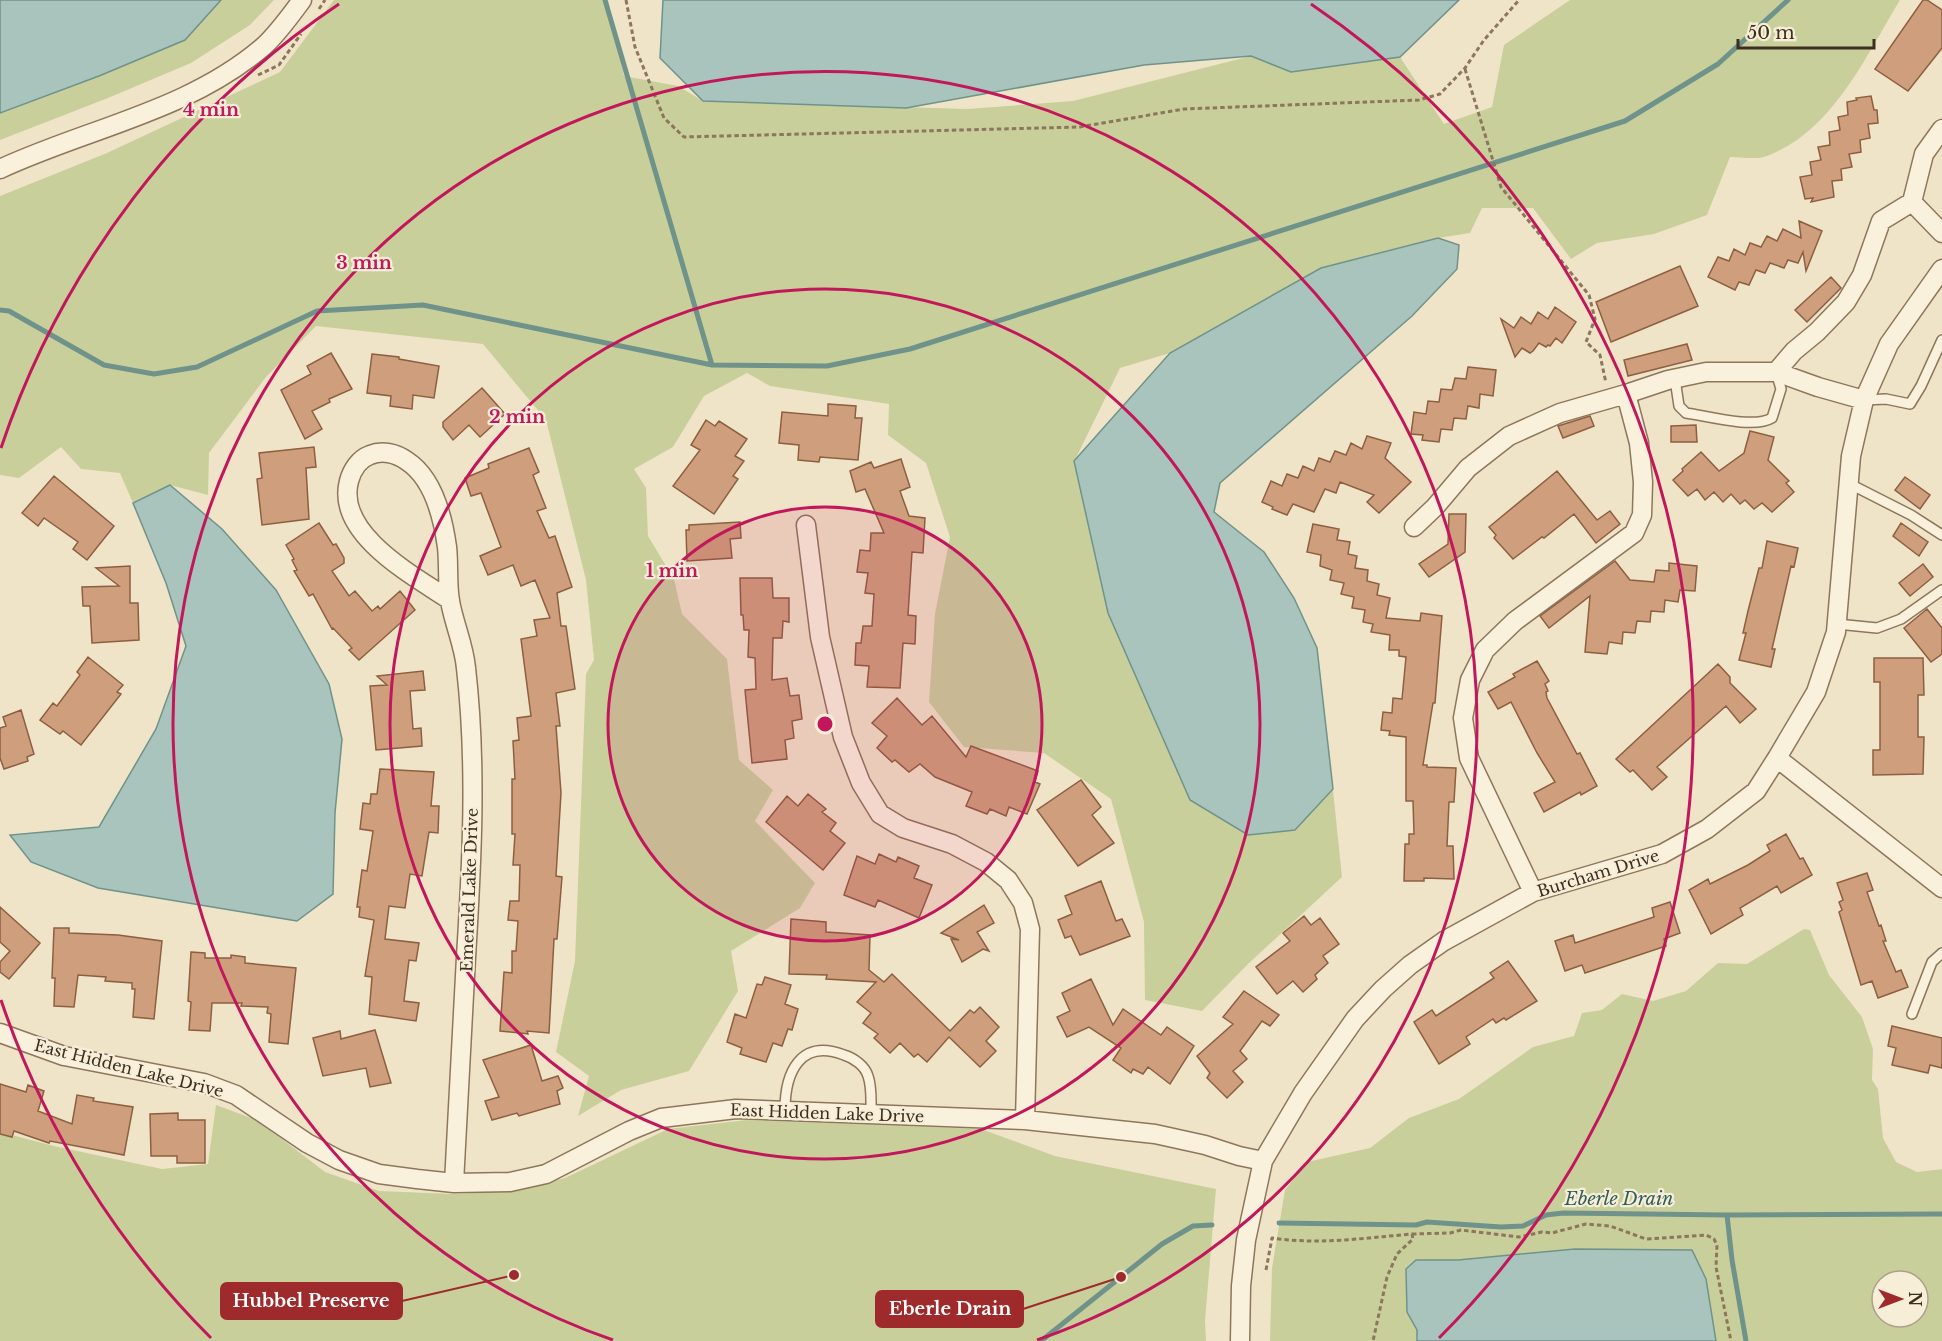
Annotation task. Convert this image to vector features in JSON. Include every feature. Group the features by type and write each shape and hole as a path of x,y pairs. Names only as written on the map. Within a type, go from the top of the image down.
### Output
{"street":[{"path":"0,169 39,151 199,91 266,44 299,4"},
{"path":"1776,372 1794,351 1817,332 1846,302 1862,275 1881,220 1912,202 1924,154 1942,129"},
{"path":"1912,202 1942,233"},
{"name":"Burcham Drive","path":"1240,1341 1241,1286 1246,1240 1263,1161 1303,1093 1355,1019 1383,989 1410,965 1444,941 1533,892 1662,854 1707,829 1756,791 1816,692 1836,632 1851,456 1864,400 1889,344 1942,269"},
{"path":"1414,527 1468,468 1509,436 1560,412 1675,379 1706,372 1776,372 1864,400"},
{"path":"1533,892 1469,758 1463,718 1470,680 1485,650 1515,621 1634,533 1642,515 1643,482 1639,443 1618,397"},
{"name":"Emerald Lake Drive","path":"450,600 378,550 356,524 346,494 356,465 369,455 384,452 399,455 414,465 429,487 439,512 447,548 450,600 466,665 473,765 473,843 454,1182"},
{"path":"806,525 820,637 843,736 861,783 880,814 903,828 952,844 986,862 1008,880 1023,903 1030,929 1025,1120"},
{"path":"1777,758 1942,888"},
{"name":"East Hidden Lake Drive","path":"0,1033 64,1056 204,1083 236,1095 307,1143 339,1160 379,1174 454,1182 510,1182 546,1174 629,1131 662,1118 736,1109 1025,1120 1155,1134 1263,1161"}],"lane":[{"path":"1864,400 1886,399 1910,404 1942,340"},
{"path":"1675,379 1679,406 1686,413 1753,423 1766,422 1772,418 1782,389 1776,372"},
{"path":"1848,483 1911,515 1942,535"},
{"path":"1837,624 1877,628 1901,619 1942,590"},
{"path":"1912,1014 1932,962 1942,953"},
{"path":"785,1110 785,1090 795,1064 807,1054 822,1049 850,1057 863,1067 868,1076 872,1113"}],"path":[{"path":"626,0 635,47 664,118 684,137 1080,127 1184,109 1419,100 1440,94 1465,68 1484,40 1519,0"},
{"path":"1465,68 1501,187 1589,295 1595,319 1586,342 1600,355 1618,397"},
{"path":"1266,1270 1272,1238 1300,1242 1324,1242 1450,1233 1461,1230 1519,1237 1542,1232 1552,1233 1586,1224 1610,1226 1646,1239 1706,1235 1714,1239 1717,1245 1716,1268 1731,1341"},
{"path":"1373,1341 1388,1277 1397,1254 1413,1239 1412,1234"}],"green space":[{"path":"221,0 274,0 250,25 191,63 0,140 0,113 99,76 185,40"},
{"path":"334,0 608,0 624,76 678,86 703,101 967,109 1073,101 1251,56 1291,72 1400,57 1444,124 1492,107 1504,45 1570,0 1900,0 1845,90 1829,111 1810,129 1790,145 1767,156 1730,157 1707,215 1654,234 1597,243 1571,259 1533,208 1482,208 1470,233 1438,238 1170,353 1120,368 1074,462 1295,830 1333,790 1342,877 1248,964 1202,1011 1145,1000 1144,922 1111,799 1044,753 964,747 929,702 935,614 950,537 926,463 888,435 889,404 770,386 747,373 704,396 673,447 634,469 646,488 648,536 674,579 682,614 727,659 739,760 773,790 755,821 815,883 800,908 731,951 738,991 689,1071 621,1090 578,1116 589,1076 556,1052 575,961 586,674 594,660 586,580 546,420 483,344 316,326 266,377 209,453 208,495 170,485 133,503 120,473 81,469 61,447 19,478 0,475 0,196 107,153 280,72"},
{"path":"1804,929 1810,930 1829,975 1862,1017 1873,1049 1872,1080 1878,1089 1883,1138 1896,1162 1917,1172 1942,1169 1942,1341 1716,1341 1706,1279 1458,1260 1416,1260 1407,1312 1417,1330 1417,1341 1270,1341 1272,1268 1285,1190 1307,1162 1370,1148 1409,1118 1459,1099 1533,1047 1574,1036 1582,1013 1602,1010 1622,994 1653,1001 1686,991 1718,963 1747,964"},
{"path":"216,1105 257,1120 325,1172 379,1191 453,1194 515,1191 565,1178 668,1129 747,1120 981,1129 1055,1156 1216,1189 1205,1321 1206,1341 0,1341 0,1132 162,1169 208,1164"}],"water":[{"path":"0,0 221,0 185,40 99,76 0,113"},
{"path":"663,0 1459,0 1400,57 1291,72 1251,56 1144,65 906,108 703,101 660,58"},
{"path":"1438,238 1459,245 1457,269 1412,316 1220,483 1214,512 1264,552 1294,598 1317,648 1333,789 1295,830 1248,835 1190,800 1108,613 1074,461 1170,353 1321,268"},
{"path":"170,485 222,529 276,590 329,684 342,739 335,813 333,894 297,921 98,888 31,862 10,835 99,827 156,729 186,646 166,583 133,503"},
{"path":"1575,1249 1692,1250 1706,1279 1716,1341 1417,1341 1417,1330 1407,1312 1406,1269 1416,1260 1458,1260"}],"building":[{"path":"1923,0 1927,0 1942,10 1942,48 1908,91 1875,69"},
{"path":"1871,96 1874,110 1877,110 1878,123 1868,124 1870,138 1860,140 1861,152 1849,154 1852,167 1841,169 1842,180 1832,181 1834,197 1811,202 1813,198 1805,199 1800,177 1812,175 1810,162 1821,160 1818,147 1830,145 1829,132 1840,130 1838,117 1848,115 1847,102"},
{"path":"1799,221 1822,231 1806,271 1803,252 1798,263 1788,260 1784,268 1770,263 1765,273 1756,270 1749,285 1739,282 1735,290 1708,277 1718,257 1729,261 1734,249 1745,255 1750,243 1761,247 1767,236 1777,241 1783,229 1801,238"},
{"path":"1680,266 1698,306 1611,342 1596,302"},
{"path":"1831,277 1841,288 1807,322 1795,310"},
{"path":"1555,307 1576,322 1562,343 1556,338 1550,346 1546,347 1539,343 1530,353 1522,348 1515,357 1501,319 1514,328 1521,317 1531,324 1538,312 1548,319"},
{"path":"1687,344 1692,360 1628,376 1624,360"},
{"path":"331,353 352,389 329,399 330,402 312,411 322,429 305,439 281,390 311,374 307,366"},
{"path":"372,354 399,357 399,359 439,366 434,398 413,395 412,409 390,406 391,396 367,393"},
{"path":"1468,367 1496,370 1493,396 1480,394 1479,408 1468,406 1466,419 1454,418 1452,430 1441,429 1439,442 1422,440 1423,435 1411,434 1414,412 1426,414 1428,401 1439,402 1441,389 1452,390 1455,378 1466,379"},
{"path":"482,388 505,414 480,437 469,425 453,440 443,427 443,422"},
{"path":"828,404 856,406 855,418 862,418 858,460 820,457 819,462 798,460 799,445 779,443 782,412 828,416"},
{"path":"1590,416 1594,426 1563,438 1558,426"},
{"path":"706,420 715,426 719,421 747,439 735,456 744,461 733,476 738,479 714,514 673,486 700,450 691,445"},
{"path":"1696,425 1697,442 1671,442 1671,426"},
{"path":"1750,431 1774,437 1768,460 1789,481 1786,483 1794,492 1772,512 1762,503 1754,509 1745,500 1740,504 1731,494 1723,502 1714,492 1705,500 1697,489 1688,496 1673,480 1701,452 1719,471 1744,453"},
{"path":"1367,436 1391,443 1385,458 1411,482 1379,513 1367,502 1374,495 1340,482 1336,493 1325,489 1314,512 1293,504 1287,515 1262,502 1271,481 1282,486 1287,474 1298,478 1303,466 1314,471 1319,458 1330,462 1335,451 1346,455 1351,443 1362,449"},
{"path":"314,447 316,467 306,468 309,519 262,525 257,479 262,478 259,453"},
{"path":"529,448 539,472 533,475 546,508 537,511 549,538 555,536 572,587 557,593 561,626 566,626 575,689 556,693 560,726 556,726 561,793 556,876 562,877 557,939 554,939 549,1033 527,1031 528,1034 500,1031 504,972 512,973 512,951 516,951 518,921 508,920 510,901 519,901 520,865 513,865 515,834 512,834 512,779 515,779 513,741 519,740 517,718 531,716 521,639 537,636 534,620 550,618 535,580 521,586 513,565 488,575 480,556 501,547 481,493 471,496 465,478 489,468 488,464"},
{"path":"901,459 910,487 900,491 909,516 925,518 923,553 912,552 908,615 916,616 915,644 903,643 900,688 867,687 869,666 855,665 856,643 861,643 863,626 872,626 874,594 865,593 868,573 857,572 860,550 870,551 871,533 884,533 865,489 856,492 850,471 871,462 874,468"},
{"path":"1557,471 1597,520 1610,511 1620,524 1596,543 1574,514 1513,559 1494,538 1496,535 1489,527"},
{"path":"54,476 114,526 87,560 73,549 78,542 44,518 38,526 22,513"},
{"path":"1905,477 1930,495 1920,509 1895,490"},
{"path":"1449,514 1466,514 1465,552 1429,577 1419,564 1448,544"},
{"path":"740,522 741,538 730,539 732,558 687,561 686,530 689,530 689,525"},
{"path":"319,523 344,558 344,563 332,571 349,596 355,591 372,611 378,606 380,609 400,591 415,610 359,660 349,650 352,648 332,629 313,594 309,596 294,571 297,570 292,560 294,559 286,545"},
{"path":"1901,523 1928,542 1919,556 1893,536"},
{"path":"1313,524 1339,529 1337,540 1350,542 1348,554 1357,556 1355,568 1368,570 1367,581 1379,584 1377,595 1390,598 1386,618 1420,621 1421,613 1442,616 1435,703 1433,703 1423,765 1456,768 1454,802 1449,802 1447,846 1453,846 1454,879 1424,878 1424,881 1404,881 1405,844 1409,844 1409,834 1414,834 1413,801 1406,801 1406,737 1389,735 1390,731 1381,730 1383,712 1392,713 1393,698 1402,699 1406,657 1399,656 1399,650 1389,650 1390,635 1371,632 1373,624 1363,622 1365,610 1352,608 1354,597 1341,594 1344,583 1330,580 1332,570 1320,566 1321,555 1307,552"},
{"path":"1767,541 1798,548 1794,567 1791,566 1772,649 1775,649 1771,667 1739,660 1746,633 1743,633 1748,611 1759,568 1762,568"},
{"path":"1615,561 1630,580 1654,582 1656,570 1669,571 1669,563 1697,566 1695,591 1680,590 1678,602 1665,600 1664,612 1651,611 1650,622 1637,621 1635,633 1623,632 1622,644 1609,642 1607,654 1585,652 1590,596 1549,628 1540,616"},
{"path":"1923,564 1933,577 1910,596 1899,583"},
{"path":"130,566 130,603 138,603 139,640 92,643 90,606 83,606 82,587 119,586 96,568"},
{"path":"740,578 772,578 773,598 789,598 789,622 783,621 782,638 773,638 772,680 787,678 790,696 799,695 802,719 792,721 794,738 785,740 787,759 752,763 745,690 756,689 755,658 748,657 749,630 744,630 743,615 741,615"},
{"path":"1927,609 1942,628 1942,654 1931,662 1904,628"},
{"path":"88,657 123,685 117,692 121,694 81,745 63,731 60,734 40,720 53,703 57,706 80,675 77,672"},
{"path":"1874,658 1923,658 1924,695 1918,695 1918,737 1924,737 1923,774 1873,775 1873,750 1880,750 1880,682 1874,682"},
{"path":"1537,661 1549,681 1545,684 1548,691 1546,692 1547,698 1597,786 1581,795 1580,792 1544,812 1534,793 1555,782 1511,702 1498,709 1488,692 1515,677 1513,674"},
{"path":"1718,664 1730,677 1730,683 1756,709 1740,723 1726,706 1657,767 1667,777 1652,790 1633,770 1630,772 1616,759"},
{"path":"423,671 425,690 410,691 413,729 421,728 422,746 376,750 370,686 387,685 377,676"},
{"path":"897,698 922,725 932,716 966,757 971,746 1038,771 1035,782 1040,784 1027,814 1009,807 1006,816 990,809 987,814 966,806 972,792 935,777 920,764 909,772 895,760 892,762 877,748 887,736 872,723"},
{"path":"21,710 34,754 27,757 28,761 4,769 0,758 0,728 6,726 3,717"},
{"path":"380,769 434,772 431,806 439,806 438,833 429,832 422,876 410,874 405,908 389,906 385,939 419,943 416,961 409,960 404,1001 419,1003 416,1021 369,1014 372,977 365,976 374,920 359,917 360,907 357,907 362,870 367,871 373,831 360,829 363,803 370,804 371,794 377,794"},
{"path":"1081,780 1101,807 1092,815 1114,843 1078,866 1037,810"},
{"path":"808,794 826,809 822,812 836,823 830,831 845,843 823,870 766,822 787,796 798,806"},
{"path":"1786,834 1812,875 1781,893 1777,886 1740,908 1743,915 1711,934 1689,890 1708,879 1710,884 1748,865 1770,851 1767,845"},
{"path":"879,854 896,862 898,857 919,866 914,878 932,885 919,918 878,900 875,907 844,895 857,856 875,864"},
{"path":"1867,873 1873,890 1867,892 1879,926 1881,925 1886,941 1883,941 1896,972 1901,970 1908,987 1878,998 1872,981 1861,985 1839,912 1842,910 1839,902 1843,900 1837,883"},
{"path":"1101,881 1116,921 1122,919 1130,936 1080,955 1071,936 1065,938 1058,920 1072,914 1065,896"},
{"path":"1670,902 1680,933 1664,939 1666,946 1585,973 1582,965 1565,971 1555,941 1573,935 1575,943 1654,917 1652,908"},
{"path":"984,905 994,923 977,932 989,951 983,949 962,962 951,939 959,940 941,933"},
{"path":"0,907 40,943 9,979 0,972 0,962 10,951 0,942"},
{"path":"1304,916 1311,925 1320,918 1339,944 1323,956 1328,963 1315,975 1317,979 1303,992 1293,981 1277,994 1256,967 1290,941 1283,933"},
{"path":"791,919 826,922 826,932 870,935 869,970 884,982 892,974 950,1031 970,1010 974,1013 980,1007 999,1027 986,1041 996,1051 980,1067 949,1037 927,1062 918,1054 914,1057 900,1043 890,1053 874,1038 878,1034 863,1023 871,1013 857,1002 876,982 826,979 827,975 789,974"},
{"path":"54,928 69,928 69,933 118,935 162,941 154,1019 133,1017 135,989 132,989 132,983 105,981 106,977 78,975 74,1007 54,1006 55,978 52,978"},
{"path":"191,952 205,953 205,958 231,958 231,955 245,957 245,963 296,968 288,1044 269,1042 271,1014 267,1013 268,1007 241,1006 242,1003 212,1003 210,1031 189,1030"},
{"path":"1508,961 1537,1001 1506,1020 1504,1018 1496,1023 1493,1019 1466,1037 1470,1044 1439,1064 1414,1022 1432,1010 1436,1016 1494,978 1490,973"},
{"path":"765,977 791,985 785,1004 798,1009 792,1030 788,1029 782,1046 773,1043 766,1062 740,1054 742,1048 727,1042 735,1014 746,1018 757,984 762,985"},
{"path":"1091,979 1113,1025 1123,1009 1161,1035 1167,1027 1194,1046 1170,1084 1148,1067 1143,1074 1133,1069 1131,1073 1113,1060 1121,1048 1089,1027 1067,1037 1057,1017 1070,1011 1062,993"},
{"path":"1244,991 1279,1015 1270,1026 1262,1021 1240,1051 1247,1059 1233,1071 1243,1082 1227,1098 1207,1078 1210,1073 1197,1056 1233,1024 1223,1017"},
{"path":"1892,1026 1942,1038 1942,1068 1930,1065 1928,1073 1892,1065 1896,1048 1888,1046"},
{"path":"375,1030 391,1083 370,1087 366,1068 323,1076 313,1038 340,1031 341,1039"},
{"path":"531,1045 542,1081 558,1076 563,1088 557,1091 560,1104 519,1116 517,1113 492,1120 485,1101 499,1097 483,1060"},
{"path":"0,1084 26,1092 28,1085 44,1091 38,1111 72,1124 77,1095 94,1098 93,1101 133,1107 124,1155 50,1141 49,1143 14,1131 12,1137 0,1134"},
{"path":"178,1113 178,1120 205,1120 205,1163 177,1163 177,1156 151,1156 150,1114"}],"waterway":[{"path":"605,0 712,365"},
{"path":"0,310 9,311 104,365 154,374 197,367 317,311 423,305 712,365 827,366 910,349 1625,121 1718,64 1788,0"},
{"name":"Eberle Drain","path":"1279,1223 1416,1225 1427,1222 1501,1227 1523,1226 1546,1215 1563,1213 1727,1215 1746,1341"},
{"path":"1727,1215 1942,1214"},
{"name":"Eberle Drain","path":"1041,1341 1162,1244 1193,1226 1212,1225"}],"place":[{"name":"Hubbel Preserve","path":"514,1275"},
{"name":"Eberle Drain","path":"1121,1277"}]}
